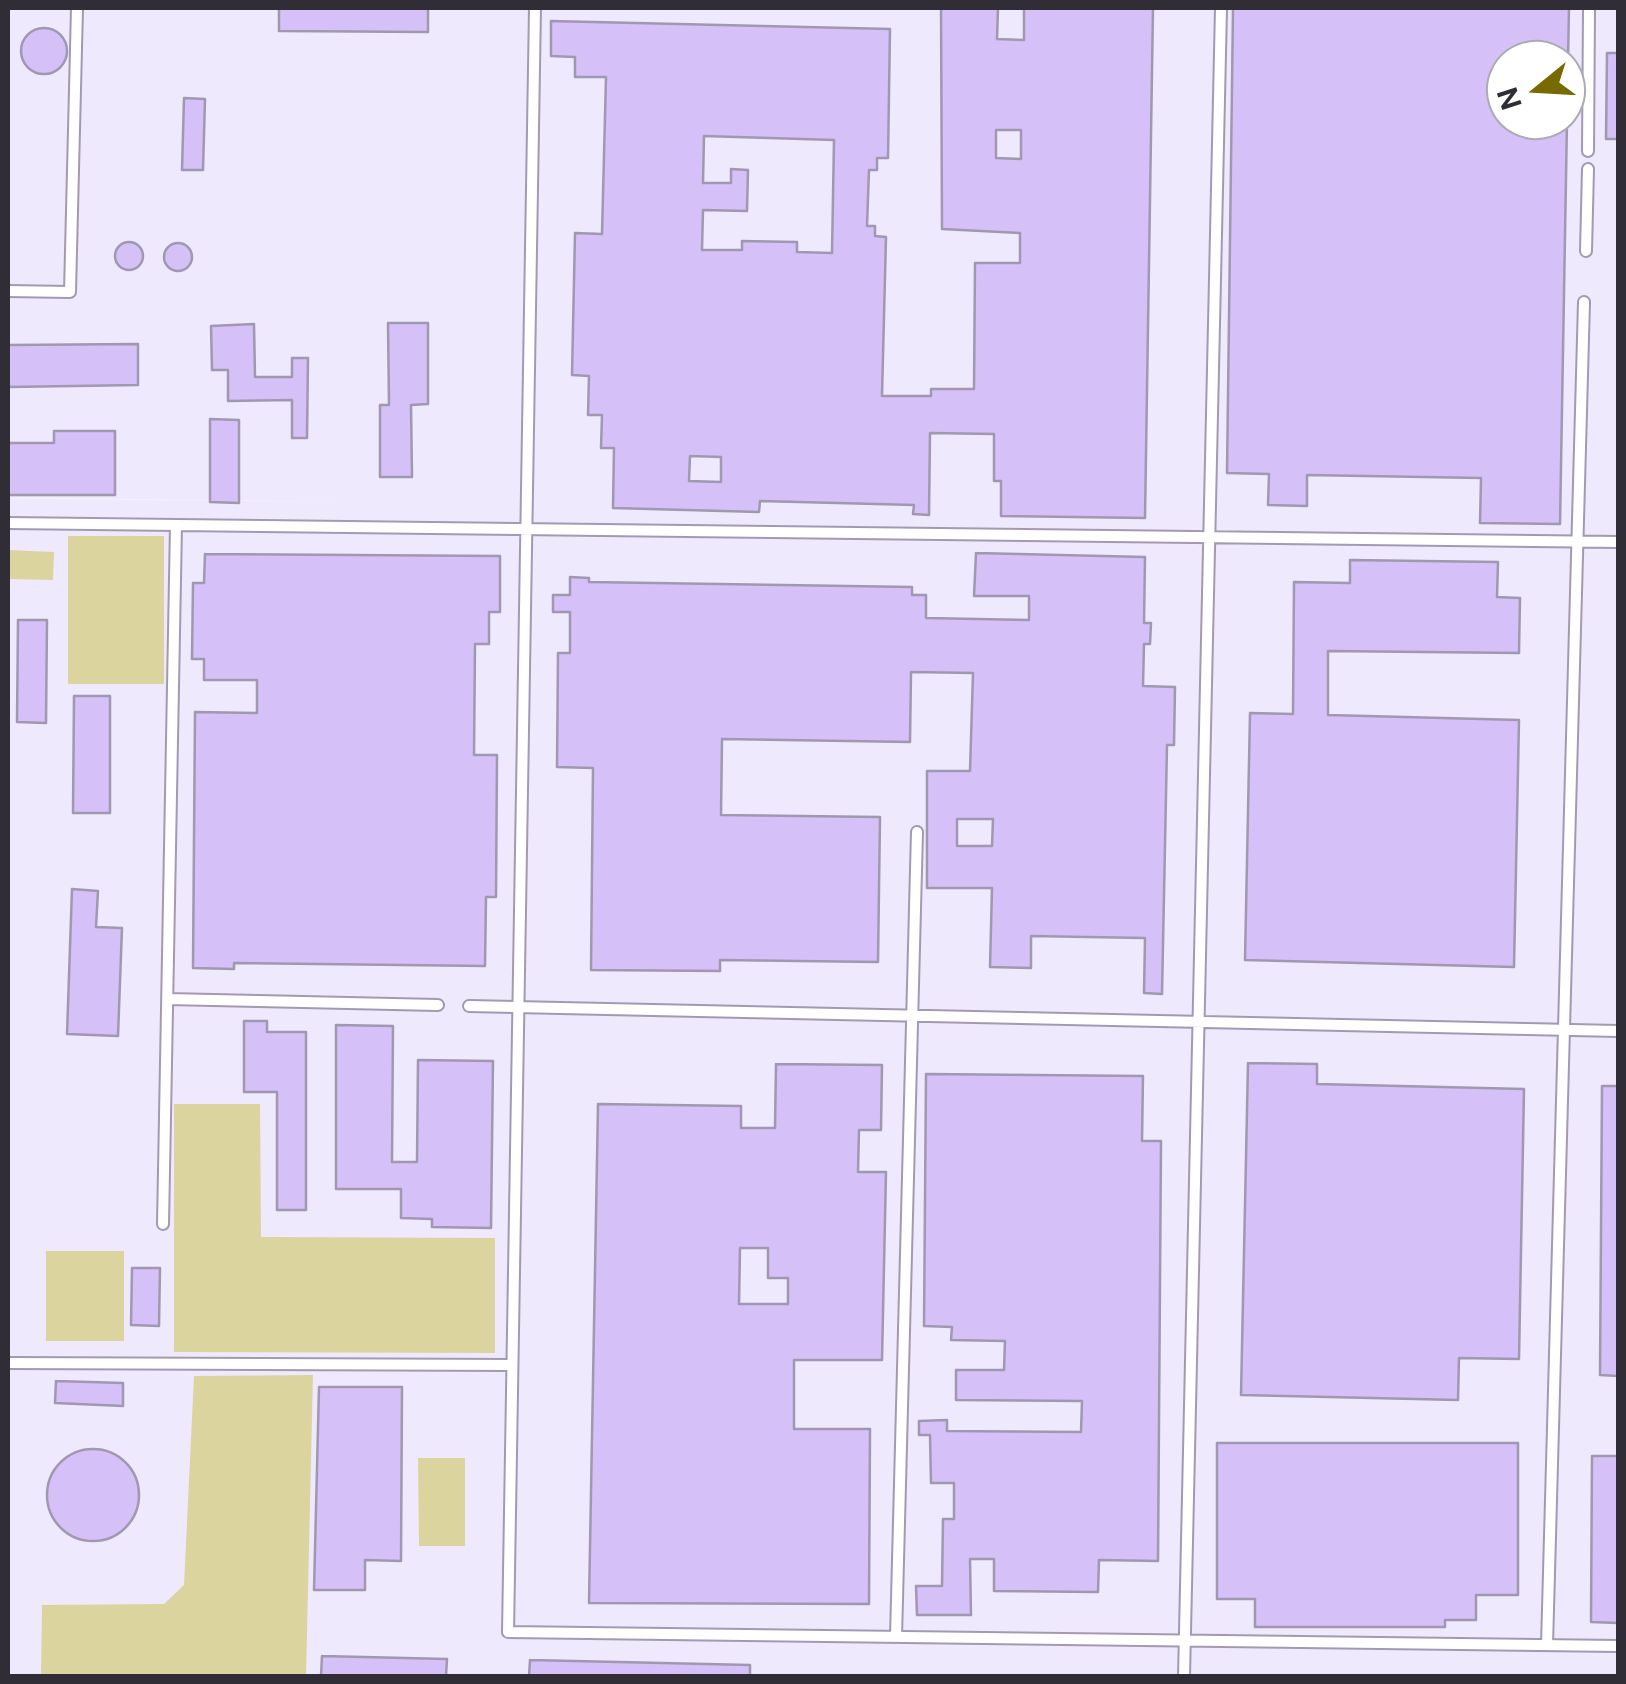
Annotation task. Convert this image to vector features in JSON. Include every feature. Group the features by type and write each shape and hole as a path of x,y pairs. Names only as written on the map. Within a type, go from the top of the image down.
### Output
{"lane":[{"path":"8,291 70,292 77,8"},
{"path":"535,8 508,1632 1618,1646"},
{"path":"1184,1676 1221,8"},
{"path":"1588,151 1589,8"},
{"path":"1586,251 1588,169"},
{"path":"1547,1645 1584,302"},
{"path":"8,523 1618,542"},
{"path":"164,1224 176,525"},
{"path":"896,1637 917,832"},
{"path":"168,999 438,1006"},
{"path":"469,1006 1618,1031"},
{"path":"8,1363 512,1366"}],"shaded area":[{"path":"8,8 1618,8 1618,1676 8,1676 8,499 356,502 8,497"},
{"path":"68,536 164,536 164,684 68,684"},
{"path":"8,550 54,552 53,580 8,579"},
{"path":"174,1104 260,1104 261,1237 495,1238 495,1353 174,1352"},
{"path":"46,1251 124,1251 124,1341 46,1341"},
{"path":"313,1375 306,1676 41,1676 42,1605 164,1604 184,1585 194,1376"},
{"path":"418,1458 465,1458 465,1546 419,1546"}],"building":[{"path":"279,8 428,8 428,32 279,31"},
{"path":"941,8 998,8 997,39 1024,40 1024,8 1153,8 1145,518 1001,516 1001,481 994,481 994,434 930,433 929,515 913,514 914,505 760,501 759,512 613,508 614,448 601,448 602,415 588,415 589,376 572,375 575,233 602,234 606,77 575,77 575,57 551,56 551,21 890,29 888,158 877,158 877,170 869,170 867,226 875,226 875,236 886,237 882,396 931,396 931,389 974,389 975,263 1020,263 1020,233 942,229","holes":["996,130 1021,130 1021,159 996,158","704,136 834,140 832,253 797,252 797,242 742,241 742,250 702,250 703,210 747,211 748,170 731,169 731,183 703,183","690,456 721,457 721,482 689,481"]},
{"path":"1233,8 1569,8 1568,40 1486,40 1486,140 1567,140 1560,524 1480,523 1481,478 1307,475 1307,506 1268,505 1269,474 1227,473"},
{"path":"44,28 60,35 67,51 60,67 44,74 28,67 21,51 28,35"},
{"path":"1607,53 1618,53 1618,139 1606,139"},
{"path":"184,98 205,99 203,170 182,170"},
{"path":"129,242 139,246 143,256 139,266 129,270 119,266 115,256 119,246"},
{"path":"178,243 188,247 192,257 188,267 178,271 168,267 164,257 168,247"},
{"path":"388,323 428,323 428,404 411,405 412,477 380,477 380,405 389,405"},
{"path":"254,324 255,377 292,377 292,358 308,358 307,438 292,438 292,400 228,401 228,370 212,370 211,326"},
{"path":"138,344 138,385 8,387 8,345"},
{"path":"210,419 239,420 239,503 210,502"},
{"path":"54,431 115,431 115,495 8,495 8,443 54,443"},
{"path":"976,553 1145,557 1144,623 1151,623 1150,644 1144,644 1143,686 1175,687 1174,745 1167,745 1162,994 1144,993 1145,938 1031,936 1031,968 990,967 992,888 927,888 927,771 970,771 973,673 911,672 910,742 722,739 721,815 880,817 878,962 720,960 720,971 591,970 593,768 557,767 558,653 570,653 570,612 553,612 553,595 570,595 570,577 589,578 589,582 912,587 912,595 926,595 926,618 1029,620 1029,596 974,596","holes":["957,819 993,819 992,846 957,846"]},
{"path":"205,554 500,556 500,612 489,612 489,644 475,644 474,755 497,755 496,897 486,897 485,966 234,963 234,969 193,968 195,712 257,713 257,680 204,680 204,659 192,659 193,583 204,583"},
{"path":"1350,560 1498,562 1497,597 1520,598 1519,653 1328,651 1328,715 1519,720 1514,967 1245,960 1250,713 1293,714 1294,582 1350,583"},
{"path":"18,620 47,620 46,723 17,722"},
{"path":"74,696 110,696 110,813 73,813"},
{"path":"72,889 98,891 96,927 122,928 118,1036 67,1034"},
{"path":"244,1021 267,1021 267,1032 306,1032 306,1210 277,1210 277,1092 244,1092"},
{"path":"336,1025 393,1026 392,1162 417,1162 418,1060 493,1061 491,1228 432,1227 432,1219 401,1218 401,1189 336,1189"},
{"path":"1248,1063 1317,1064 1317,1084 1524,1089 1519,1359 1459,1358 1458,1400 1241,1395"},
{"path":"776,1064 882,1065 881,1130 859,1130 858,1172 886,1172 882,1360 794,1360 794,1429 870,1429 869,1604 589,1603 598,1104 741,1106 741,1128 775,1128","holes":["740,1248 768,1248 768,1278 788,1278 788,1304 739,1304"]},
{"path":"926,1074 1143,1076 1142,1141 1161,1141 1158,1561 1099,1560 1098,1592 994,1591 994,1559 970,1559 971,1615 917,1615 916,1586 942,1586 943,1519 954,1519 954,1483 931,1483 930,1435 919,1435 919,1421 947,1420 947,1431 1081,1432 1082,1401 956,1400 956,1370 1004,1370 1005,1341 951,1340 952,1327 924,1326"},
{"path":"1602,1086 1618,1086 1618,1376 1600,1375"},
{"path":"132,1268 160,1268 159,1326 131,1325"},
{"path":"56,1381 123,1383 123,1406 55,1403"},
{"path":"319,1387 402,1387 401,1561 365,1560 365,1590 314,1590"},
{"path":"1217,1443 1518,1443 1518,1595 1476,1595 1476,1620 1445,1620 1445,1627 1255,1627 1255,1599 1217,1599"},
{"path":"93,1449 119,1457 131,1469 139,1495 131,1521 119,1533 93,1541 67,1533 55,1521 47,1495 55,1469 67,1457"},
{"path":"1592,1456 1618,1456 1618,1623 1591,1622"},
{"path":"322,1656 447,1659 446,1676 321,1676"},
{"path":"530,1660 750,1665 750,1676 529,1676"}]}
